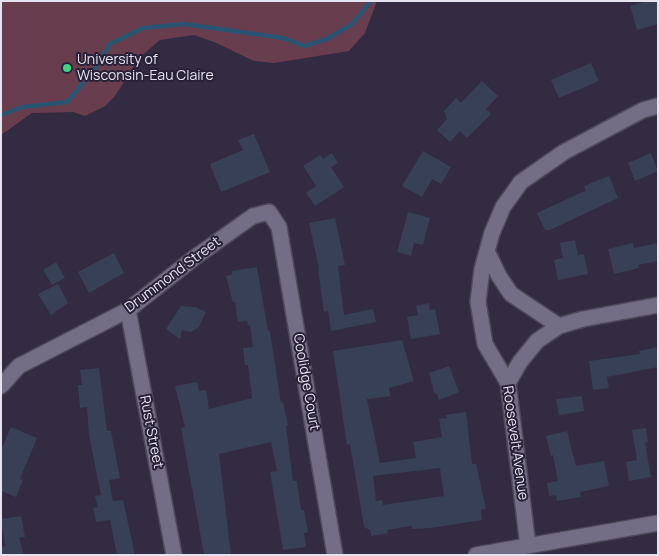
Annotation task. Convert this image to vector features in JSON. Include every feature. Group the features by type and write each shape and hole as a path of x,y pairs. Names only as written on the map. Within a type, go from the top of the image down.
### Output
{"street":[{"name":"Roosevelt Avenue","path":"528,546 508,383 486,344 478,302 487,251 503,207 521,182 564,152 644,110 658,106"},
{"name":"Drummond Street","path":"1,386 19,366 128,310 194,258 253,216 269,212"},
{"name":"Coolidge Court","path":"269,212 279,226 335,555"},
{"path":"487,251 498,276 511,294 559,326"},
{"path":"508,383 520,362 537,341 559,326 583,319 658,305"},
{"name":"Rust Street","path":"128,310 174,555"},
{"path":"476,555 658,523"}],"shaded area":[{"name":"University of Wisconsin-Eau Claire","path":"1,1 377,1 365,33 349,51 274,63 254,61 214,42 194,35 160,40 140,57 115,96 105,106 85,116 73,112 32,113 1,135"}],"building":[{"path":"647,1 658,1 658,24 637,30 630,6"},
{"path":"591,63 599,81 559,98 551,80"},
{"path":"482,81 498,96 486,109 491,114 467,138 460,131 450,142 437,130 447,119 444,111 456,98 461,103"},
{"path":"254,134 270,172 221,192 210,164 243,150 238,140"},
{"path":"423,151 451,167 441,184 432,179 422,197 402,186"},
{"path":"332,153 338,163 331,167 344,187 315,206 306,193 316,186 303,166 320,155 323,159"},
{"path":"651,153 658,171 635,181 628,163"},
{"path":"609,176 618,198 550,230 545,230 537,213 586,191 584,186"},
{"path":"408,212 430,218 423,245 414,243 411,256 397,252"},
{"path":"335,218 345,265 338,266 344,315 373,309 376,322 331,331 328,311 324,312 319,268 309,223"},
{"path":"575,240 578,255 584,254 588,274 558,280 554,260 563,258 560,243"},
{"path":"633,243 634,248 658,243 658,261 638,265 639,268 614,274 608,249"},
{"path":"114,253 124,273 89,293 78,272"},
{"path":"56,262 65,278 52,285 43,270"},
{"path":"257,267 268,331 270,331 281,403 283,402 288,425 286,426 293,481 297,481 301,510 304,510 308,532 304,533 306,547 283,550 270,472 277,471 271,442 219,454 231,555 204,555 181,428 185,427 175,386 197,382 199,391 206,390 209,409 252,398 248,365 245,365 243,348 253,347 250,325 248,326 247,321 238,322 235,302 233,303 226,276 232,275 232,271"},
{"path":"58,284 68,303 51,315 38,294"},
{"path":"429,303 430,310 435,309 440,334 411,339 407,317 418,315 416,306"},
{"path":"181,306 195,307 206,312 199,327 191,332 182,330 180,339 166,329"},
{"path":"402,340 414,381 389,388 390,396 367,399 380,463 416,458 413,442 442,437 439,419 447,418 445,415 466,412 472,464 476,464 486,509 481,510 482,520 431,528 412,529 411,526 387,530 388,533 371,536 370,530 364,527 350,444 347,445 333,351","holes":["440,468 444,496 383,505 382,500 376,501 373,476"]},
{"path":"658,347 658,367 607,377 609,388 593,390 589,361 640,354 639,351"},
{"path":"449,366 459,392 439,400 434,392 429,373"},
{"path":"99,368 107,431 111,431 120,478 109,480 113,501 123,500 135,555 117,555 110,520 96,522 93,508 98,507 95,496 101,495 89,435 87,407 80,408 78,385 82,385 80,370"},
{"path":"582,396 584,411 559,415 556,399"},
{"path":"11,427 37,438 20,479 23,480 16,497 1,491 1,450"},
{"path":"646,428 648,442 645,443 651,477 629,481 626,462 637,460 632,430"},
{"path":"567,431 576,466 604,461 609,486 580,492 581,497 557,501 556,495 549,496 547,483 558,481 553,455 551,456 546,436"},
{"path":"21,516 25,537 19,538 24,555 1,555 1,547 5,546 1,519"}],"waterway":[{"path":"1,115 23,107 67,102 94,70 110,44 143,28 184,24 283,38 304,46 327,39 352,24 371,1"}],"place":[{"name":"University of Wisconsin-Eau Claire","path":"67,68"}]}
